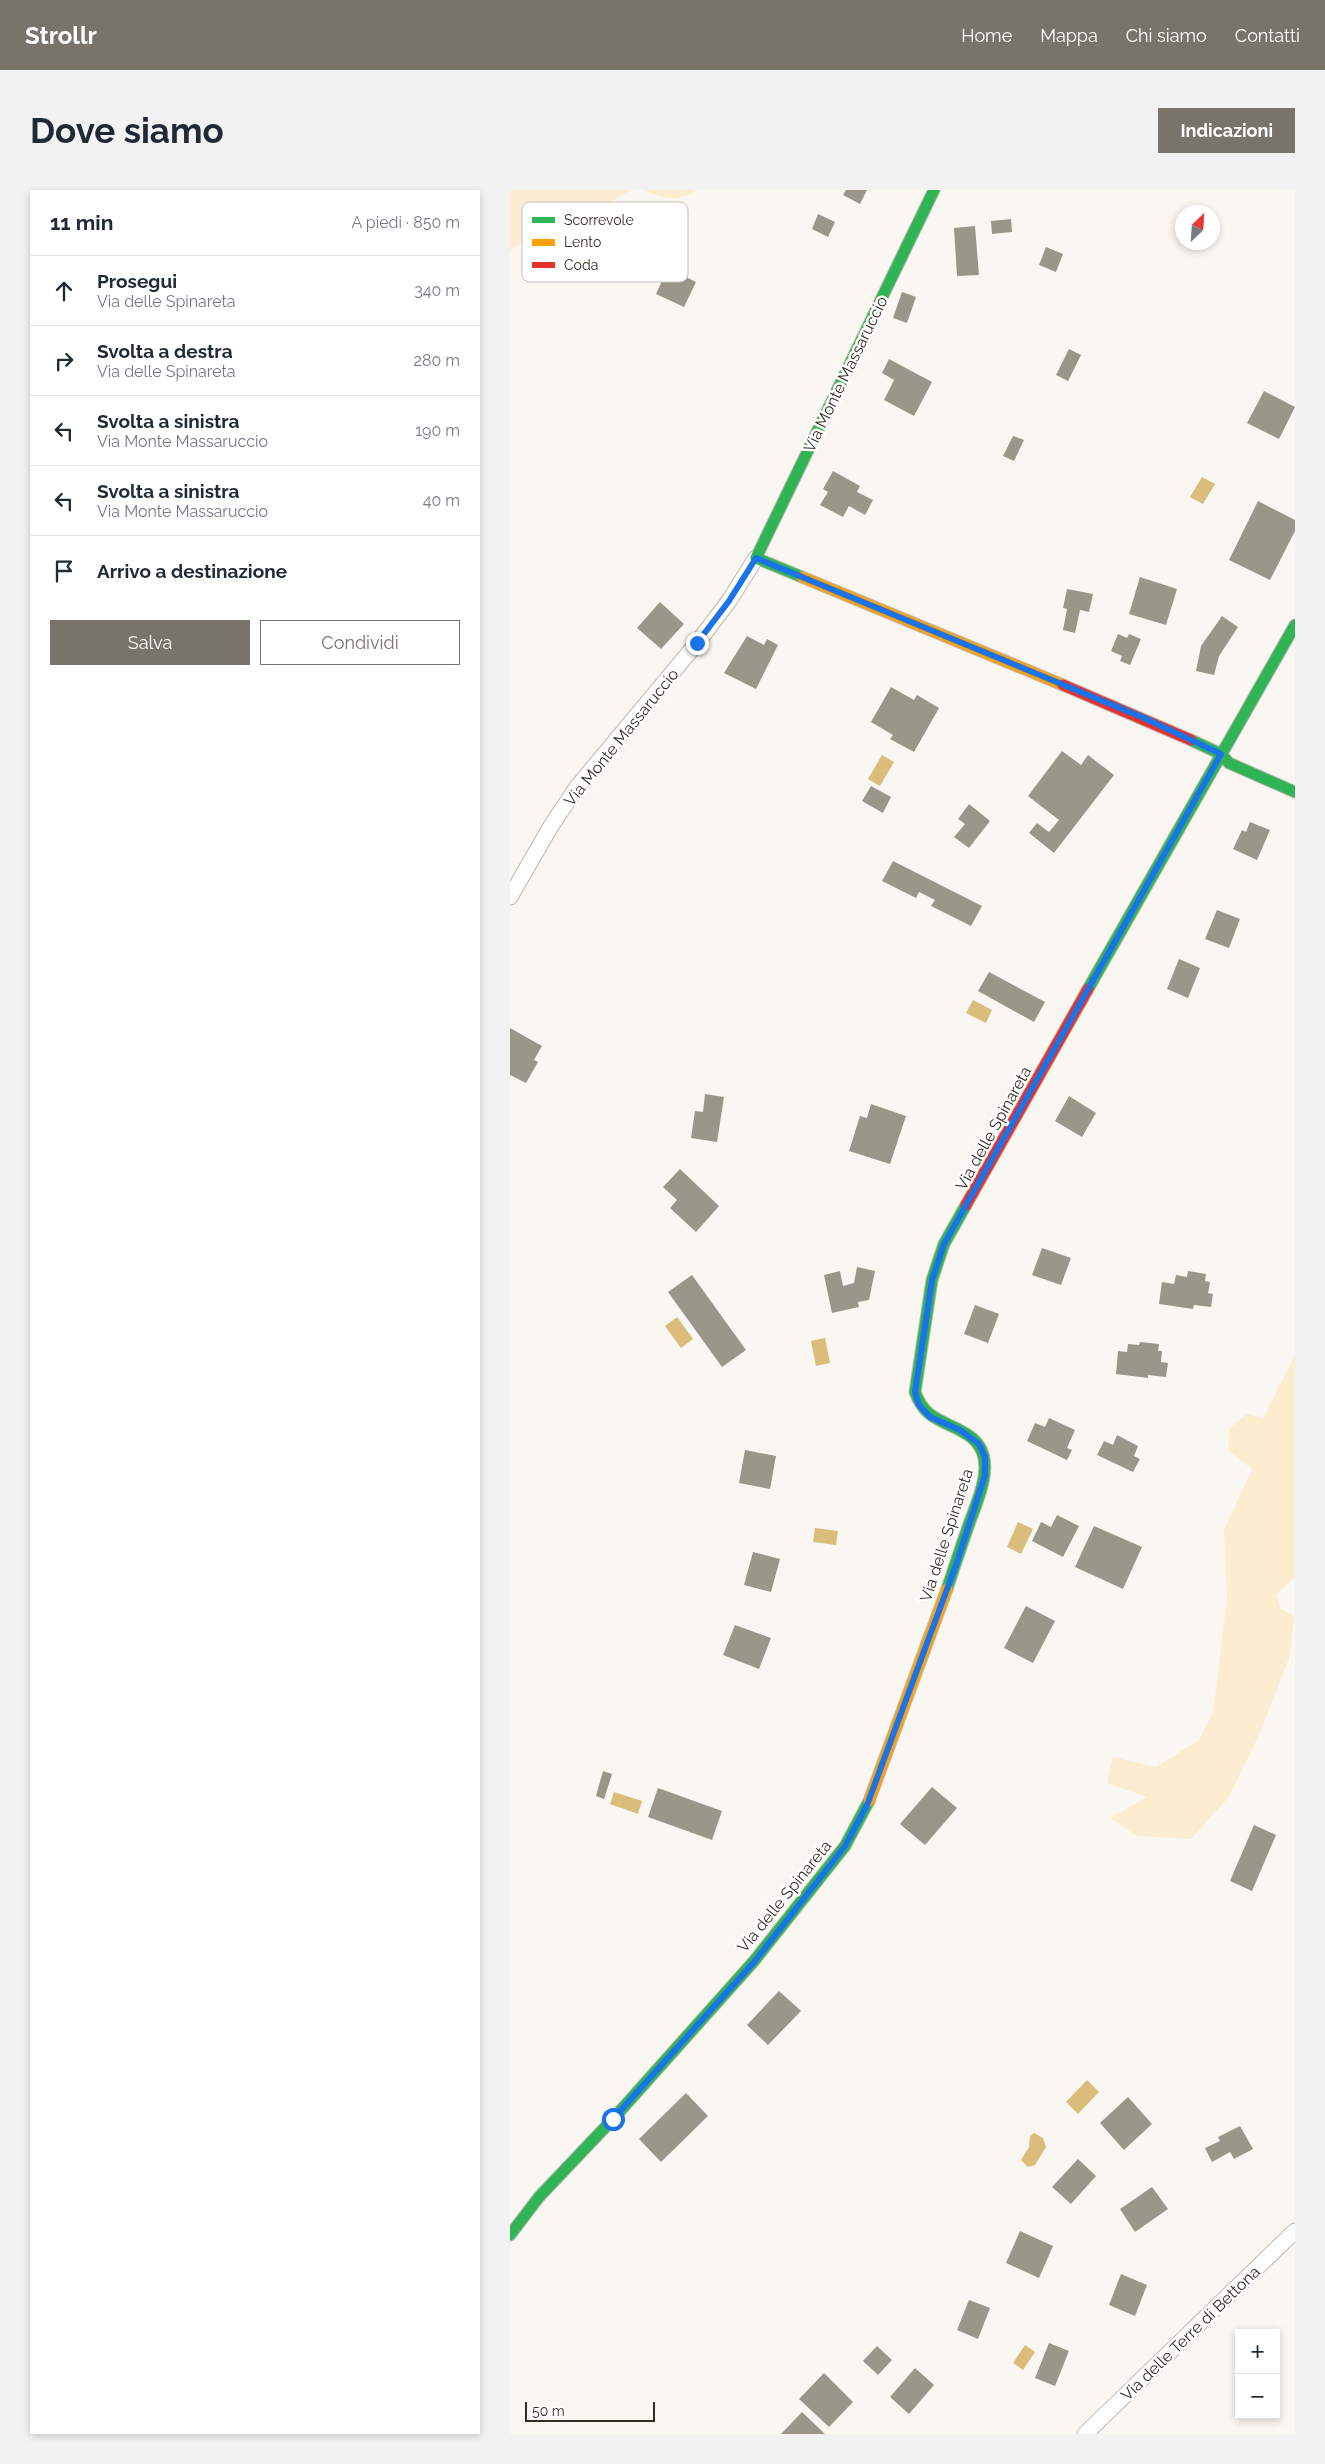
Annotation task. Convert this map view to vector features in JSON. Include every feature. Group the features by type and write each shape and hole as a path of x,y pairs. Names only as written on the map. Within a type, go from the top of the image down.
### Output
{"street":[{"name":"Via Monte Massaruccio","path":"510,897 547,832 577,787 697,643 729,601 756,558 934,190"},
{"path":"756,558 1144,718 1221,754 1229,763 1295,792"},
{"name":"Via delle Spinareta","path":"510,2235 539,2197 619,2112 754,1962 845,1846 861,1819 956,1565 985,1475 985,1457 979,1444 960,1430 930,1417 919,1405 915,1392 932,1280 944,1244 1295,625"},
{"name":"Via delle Terre di Bettona","path":"1085,2434 1295,2231"}],"shaded area":[{"path":"510,190 631,190 610,202 522,202 522,243 510,250"},
{"path":"642,190 696,190 689,195 670,198"},
{"path":"1202,477 1215,484 1203,504 1190,497"},
{"path":"882,755 894,762 880,786 868,779"},
{"path":"973,1000 992,1010 986,1023 966,1013"},
{"path":"677,1317 693,1339 681,1348 665,1326"},
{"path":"825,1338 830,1363 816,1366 811,1341"},
{"path":"1295,1355 1295,1577 1276,1595 1281,1609 1295,1617 1289,1658 1259,1735 1228,1798 1191,1839 1137,1836 1110,1818 1147,1797 1107,1783 1113,1757 1156,1767 1199,1740 1213,1713 1227,1599 1224,1530 1252,1469 1228,1450 1230,1428 1247,1414 1263,1418"},
{"path":"1018,1522 1033,1529 1021,1554 1007,1547"},
{"path":"815,1528 838,1531 836,1545 813,1542"},
{"path":"614,1792 642,1801 638,1814 610,1804"},
{"path":"1087,2080 1099,2092 1078,2114 1066,2102"},
{"path":"1034,2133 1043,2138 1046,2147 1035,2165 1028,2167 1021,2160 1029,2147 1030,2136"},
{"path":"1025,2345 1035,2352 1023,2370 1013,2363"}],"building":[{"path":"846,190 867,190 860,204 843,195"},
{"path":"818,214 835,222 828,237 812,229"},
{"path":"1011,219 1012,232 992,234 991,221"},
{"path":"975,226 979,275 957,276 954,228"},
{"path":"1046,247 1063,254 1056,272 1039,265"},
{"path":"688,278 696,282 684,307 656,294 662,282 688,282"},
{"path":"902,292 916,297 907,323 893,318"},
{"path":"1069,349 1081,355 1068,381 1056,375"},
{"path":"889,359 932,382 914,416 884,400 894,380 882,373"},
{"path":"1264,391 1295,407 1279,439 1247,423"},
{"path":"1013,436 1024,440 1014,461 1003,456"},
{"path":"833,471 860,486 857,492 873,500 865,515 849,506 843,517 820,505 828,492 823,489"},
{"path":"1258,501 1295,520 1295,531 1270,580 1229,560"},
{"path":"1140,577 1177,589 1166,625 1129,614"},
{"path":"1067,589 1093,594 1089,612 1080,610 1075,633 1063,630 1067,609 1063,608"},
{"path":"660,602 684,624 661,649 637,628"},
{"path":"1222,616 1238,627 1219,656 1214,675 1196,671 1201,646"},
{"path":"1118,634 1127,638 1129,634 1141,639 1130,665 1120,661 1122,656 1111,651"},
{"path":"747,636 764,645 767,639 778,645 756,689 724,673"},
{"path":"891,687 914,700 917,695 939,708 914,752 890,739 893,735 871,722"},
{"path":"1062,751 1081,765 1088,755 1114,775 1054,853 1029,833 1037,823 1049,832 1059,820 1028,796"},
{"path":"871,786 891,797 883,813 862,801"},
{"path":"969,804 990,821 969,848 954,837 965,824 958,819"},
{"path":"1250,822 1270,830 1257,860 1233,849 1242,830 1246,832"},
{"path":"893,861 982,906 971,926 931,906 935,900 919,892 916,898 882,881"},
{"path":"1217,910 1240,919 1229,948 1205,939"},
{"path":"1179,959 1200,968 1188,998 1167,989"},
{"path":"989,972 1045,1002 1034,1022 978,991"},
{"path":"510,1028 542,1046 534,1060 538,1062 526,1083 510,1075"},
{"path":"705,1094 724,1097 717,1142 691,1138 695,1111 703,1112"},
{"path":"1069,1096 1096,1113 1082,1137 1055,1121"},
{"path":"871,1104 906,1116 890,1164 849,1151 860,1116 867,1118"},
{"path":"680,1169 719,1206 696,1232 670,1208 677,1200 663,1187"},
{"path":"1042,1248 1071,1258 1061,1285 1032,1275"},
{"path":"857,1267 875,1271 869,1300 858,1302 859,1307 832,1313 824,1275 840,1271 843,1286 854,1283"},
{"path":"1188,1271 1206,1274 1205,1281 1210,1282 1208,1293 1213,1294 1211,1307 1194,1305 1193,1309 1159,1304 1162,1282 1174,1284 1176,1275 1187,1277"},
{"path":"692,1275 746,1350 722,1367 668,1292"},
{"path":"975,1305 999,1314 988,1343 964,1334"},
{"path":"1140,1342 1159,1344 1158,1351 1162,1351 1161,1362 1168,1363 1166,1377 1148,1375 1148,1378 1116,1374 1118,1351 1127,1352 1128,1344 1139,1345"},
{"path":"1049,1418 1075,1430 1067,1448 1072,1450 1067,1460 1027,1441 1035,1423 1045,1427"},
{"path":"1117,1435 1138,1446 1134,1456 1140,1459 1133,1472 1097,1455 1104,1441 1113,1445"},
{"path":"745,1450 776,1456 770,1489 739,1483"},
{"path":"1057,1515 1079,1526 1063,1557 1032,1541 1041,1522 1051,1527"},
{"path":"1094,1526 1142,1547 1123,1589 1075,1567"},
{"path":"753,1552 780,1559 771,1592 744,1585"},
{"path":"1026,1606 1055,1621 1033,1663 1004,1648"},
{"path":"735,1625 771,1638 759,1669 723,1655"},
{"path":"603,1771 612,1774 604,1799 596,1796"},
{"path":"932,1787 957,1808 925,1845 900,1824"},
{"path":"658,1788 722,1811 712,1840 648,1817"},
{"path":"1254,1825 1276,1835 1252,1891 1230,1881"},
{"path":"779,1991 801,2011 768,2045 747,2025"},
{"path":"686,2093 708,2116 661,2162 639,2139"},
{"path":"1128,2097 1152,2124 1124,2150 1100,2123"},
{"path":"1240,2126 1253,2149 1234,2159 1230,2152 1212,2162 1205,2148 1220,2141 1218,2137"},
{"path":"1078,2159 1096,2176 1071,2204 1052,2187"},
{"path":"1152,2187 1168,2209 1135,2232 1120,2209"},
{"path":"1020,2231 1053,2246 1039,2278 1006,2263"},
{"path":"1121,2274 1147,2285 1135,2316 1109,2305"},
{"path":"969,2300 990,2308 978,2339 957,2330"},
{"path":"1049,2343 1069,2351 1055,2386 1035,2378"},
{"path":"877,2346 892,2360 878,2375 863,2361"},
{"path":"915,2368 934,2385 909,2414 890,2397"},
{"path":"824,2373 853,2402 829,2427 799,2399"},
{"path":"802,2412 825,2434 781,2434"}],"traffic: fast":[{"path":"802,577 756,558 934,190"},
{"path":"1088,989 1295,625"},
{"path":"1191,740 1221,754 1229,763 1295,792"},
{"path":"947,1589 982,1488 985,1462 982,1451 975,1441 929,1413 923,1408 915,1392 932,1280 944,1244 966,1205"},
{"path":"510,2235 539,2197 613,2119 754,1961 845,1846 869,1801"}],"traffic: slow":[{"path":"802,577 1063,685"},
{"path":"869,1801 947,1589"}],"traffic: jam":[{"path":"1063,685 1191,740"},
{"path":"966,1205 1088,989"}],"route":[{"path":"613,2119 754,1962 845,1846 861,1819 956,1565 985,1475 985,1457 979,1444 968,1434 930,1417 919,1405 915,1392 932,1280 944,1244 968,1205 1221,754 1144,718 756,558 729,601 697,643"}]}
